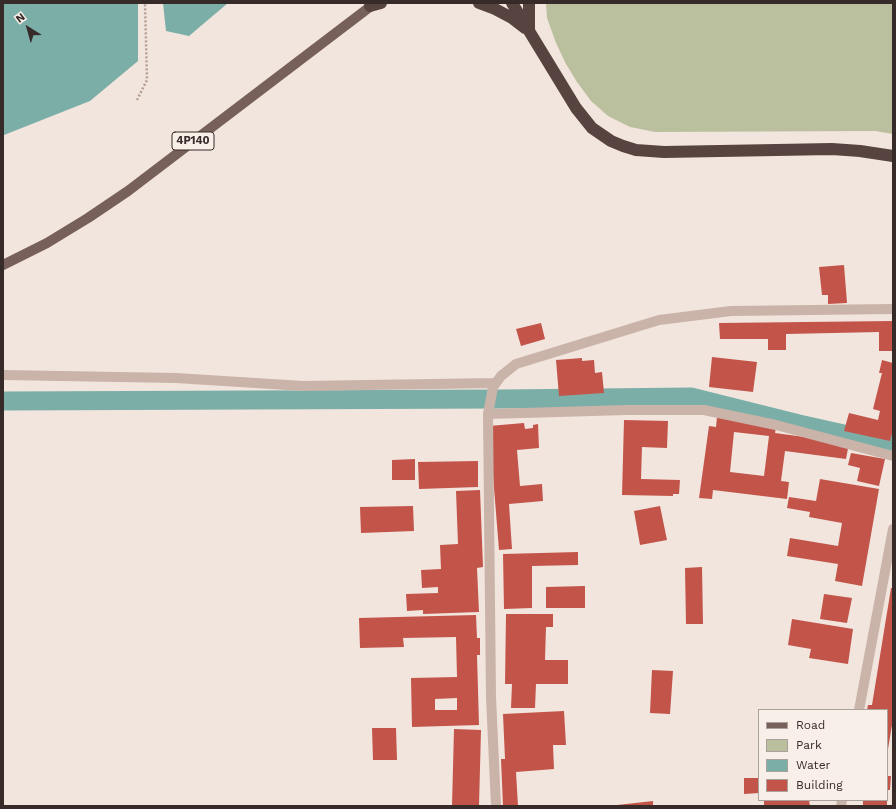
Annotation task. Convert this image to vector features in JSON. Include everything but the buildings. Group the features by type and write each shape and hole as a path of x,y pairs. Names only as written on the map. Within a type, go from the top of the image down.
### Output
{"highway":[{"path":"479,3 512,18 529,31"},
{"path":"512,3 576,108 592,128 611,141 623,146 650,152 832,149 860,151 893,156"},
{"path":"529,3 529,31"}],"main road":[{"name":"4P140","path":"3,265 47,243 128,191 375,4"}],"street":[{"path":"496,806 491,689 488,414 494,385 501,376 516,364 659,320 732,312 893,309"},
{"path":"3,375 176,378 303,386 494,385"},
{"path":"488,414 628,410 704,410 776,425 893,456"},
{"path":"859,709 893,528"}],"path":[{"path":"137,100 147,80 145,3"}],"green space":[{"path":"546,3 893,3 893,134 875,131 655,132 630,127 608,116 591,101 577,82 556,43 547,18"}],"water":[{"path":"3,3 138,3 138,61 90,101 3,135"},
{"path":"163,3 228,3 189,36 166,31"}],"waterway":[{"path":"3,401 691,397 799,424 893,445"}]}
